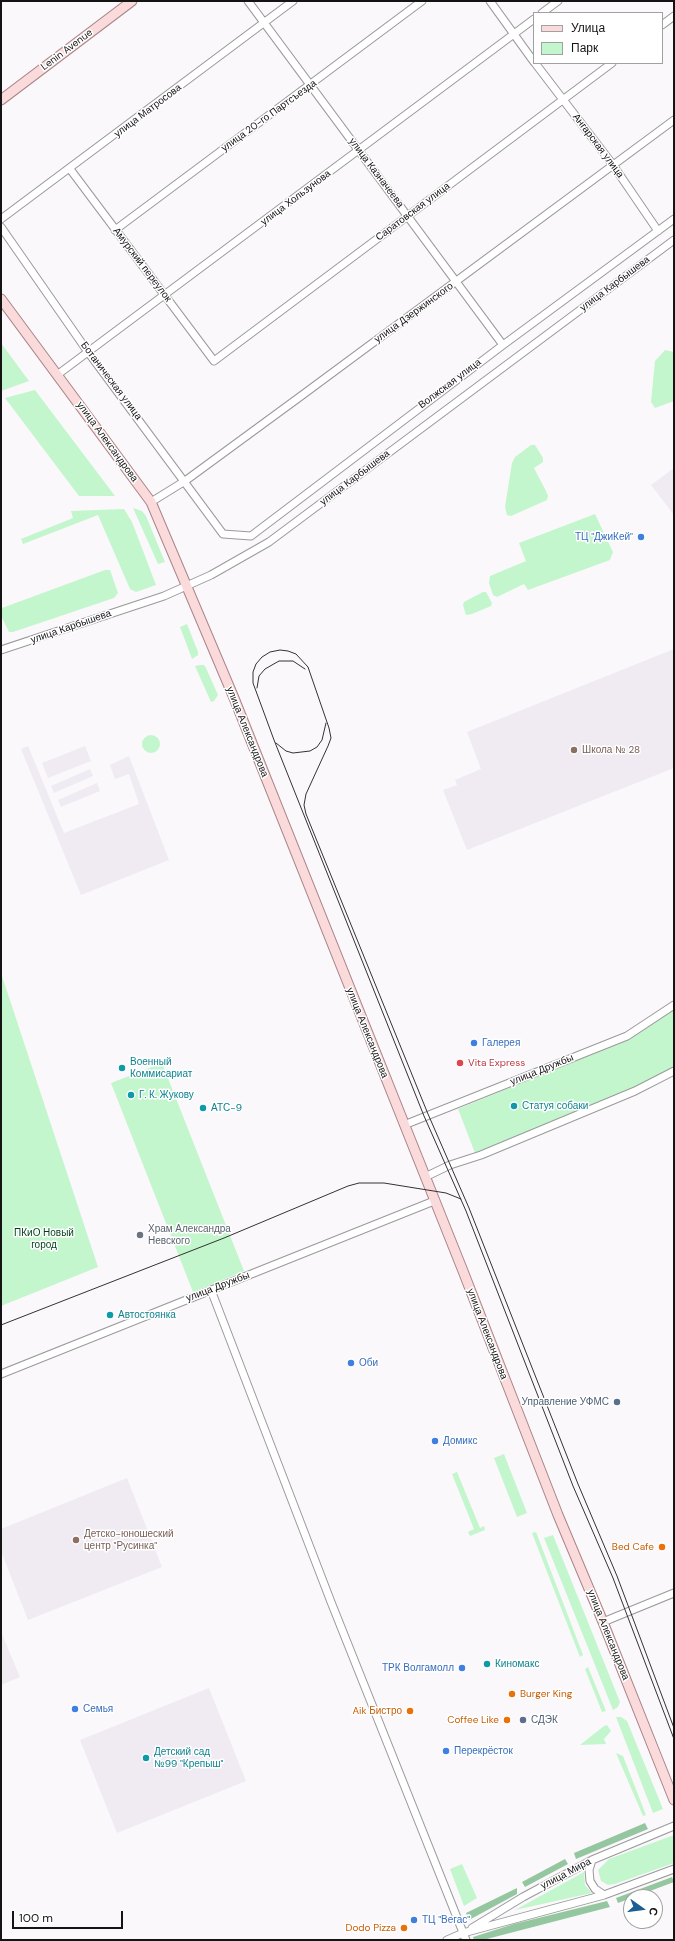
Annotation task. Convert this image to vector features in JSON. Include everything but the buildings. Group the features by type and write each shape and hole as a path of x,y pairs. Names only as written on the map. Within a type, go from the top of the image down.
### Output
{"main road":[{"name":"Lenin Avenue","path":"1,100 132,1"},
{"name":"улица Александрова","path":"1,299 151,502 234,698 558,1515 603,1622 674,1800"}],"street":[{"name":"улица Казначеева","path":"248,1 503,344"},
{"name":"улица Матросова","path":"1,219 70,169 293,1"},
{"name":"улица 20-го Партсъезда","path":"115,230 311,86 422,1"},
{"name":"Ангарская улица","path":"490,1 533,61"},
{"path":"543,12 558,1"},
{"path":"663,24 674,16"},
{"name":"улица Хользунова","path":"57,375 360,151 533,20"},
{"name":"Ангарская улица","path":"536,64 612,165 658,231"},
{"name":"Саратовская улица","path":"214,361 611,64"},
{"name":"улица Дзержинского","path":"151,502 185,481 457,282 674,120"},
{"name":"Амурский переулок","path":"70,169 214,361"},
{"name":"Волжская улица","path":"223,534 251,536 503,344 674,219"},
{"name":"Ботаническая улица","path":"1,227 88,352 223,534"},
{"name":"улица Карбышева","path":"1,650 164,596 238,560 287,529 674,240"},
{"name":"улица Дружбы","path":"404,1125 627,1036 674,1005"},
{"path":"425,1177 450,1165 480,1155 635,1091 674,1071"},
{"name":"улица Дружбы","path":"1,1374 434,1200"},
{"path":"211,1290 331,1602 465,1937"},
{"path":"603,1622 674,1592"},
{"name":"улица Мира","path":"465,1937 523,1897 592,1860 674,1826"},
{"path":"592,1860 589,1870 590,1881 595,1888 604,1895"},
{"name":"улица Мира","path":"447,1940 465,1937 604,1895 674,1869"}],"shaded area":[{"path":"674,468 674,515 651,485"},
{"name":"Школа № 28","path":"674,649 674,768 467,850 443,790 457,785 455,780 481,769 467,732"},
{"path":"28,746 64,833 139,804 129,774 115,779 110,765 129,756 169,860 81,895 21,749"},
{"path":"85,746 91,761 48,778 42,763"},
{"path":"90,769 93,776 54,793 51,786"},
{"path":"97,783 100,791 61,807 58,800"},
{"name":"Детско-юношеский центр \"Русинка\"","path":"127,1478 162,1567 28,1620 1,1551 1,1529"},
{"path":"1,1632 20,1677 1,1685"},
{"path":"209,1688 246,1781 117,1833 80,1740"}],"green space":[{"path":"1,343 29,381 1,391"},
{"path":"665,350 674,352 674,401 655,408 651,402 655,361"},
{"path":"35,390 115,496 79,496 5,398"},
{"path":"531,445 535,445 543,458 543,462 534,468 546,491 548,496 547,500 511,516 507,515 505,507 512,463 515,457"},
{"path":"133,508 142,511 146,516 165,562 158,564"},
{"path":"124,509 132,522 156,585 136,592 130,589 98,515 23,544 21,539 73,518 71,511"},
{"path":"595,514 613,552 610,560 528,590 524,584 497,597 493,595 489,583 490,576 526,561 519,543"},
{"path":"105,570 110,570 118,593 114,598 13,632 9,632 1,616 2,608"},
{"path":"483,592 486,592 492,603 491,606 466,615 463,605 464,602"},
{"path":"187,624 198,652 198,655 192,659 180,627"},
{"path":"204,665 206,668 218,695 214,701 211,702 195,666"},
{"path":"151,735 157,738 160,744 157,750 151,753 145,750 142,744 145,738"},
{"name":"ПКиО Новый город","path":"1,973 98,1267 1,1306"},
{"path":"674,1010 674,1067 633,1088 475,1153 458,1109 629,1039"},
{"path":"162,1063 244,1271 193,1292 111,1083"},
{"path":"504,1454 527,1513 517,1517 494,1458"},
{"path":"457,1472 480,1528 484,1526 485,1530 470,1536 468,1532 474,1529 452,1474"},
{"path":"536,1532 583,1655 580,1657 532,1533"},
{"path":"553,1535 620,1702 618,1707 613,1710 544,1538"},
{"path":"588,1667 606,1711 602,1712 585,1669"},
{"path":"616,1717 621,1717 627,1721 663,1809 653,1813"},
{"path":"607,1725 611,1731 604,1739 606,1744 580,1745 604,1726"},
{"path":"616,1753 623,1756 646,1815 643,1816"},
{"path":"645,1823 648,1829 576,1859 574,1853"},
{"path":"674,1835 674,1863 615,1884 608,1885 601,1881 598,1870 609,1859"},
{"path":"565,1859 568,1864 525,1887 522,1882"},
{"path":"462,1864 477,1898 464,1906 450,1869"},
{"path":"584,1872 585,1885 592,1893 515,1910"},
{"path":"672,1877 674,1882 655,1889 640,1889"},
{"path":"517,1888 517,1894 469,1920 466,1913"},
{"path":"623,1895 623,1901 618,1903 616,1898"},
{"path":"607,1901 610,1907 483,1940 474,1940 473,1937 514,1924"}],"tram line":[{"path":"674,1728 617,1576 578,1484 469,1208 428,1114 306,814 304,805 306,794 331,738 308,667 296,654 280,650 270,652 262,657 256,664 253,672 253,683 274,740 424,1116 466,1211 573,1486 613,1578 674,1739"},
{"path":"257,688 259,676 265,669 279,661 293,661 305,669"},
{"path":"276,743 286,751 293,753 310,751 317,747 322,740 326,723"},
{"path":"1,1325 224,1238 348,1186 359,1183 384,1183 446,1193 461,1199"}],"place":[{"name":"ТЦ \"ДжиКей\"","path":"641,537"},
{"name":"Школа № 28","path":"574,750"},
{"name":"Галерея","path":"474,1043"},
{"name":"Vita Express","path":"460,1063"},
{"name":"Военный Коммисариат","path":"122,1068"},
{"name":"Г. К. Жукову","path":"131,1095"},
{"name":"Статуя собаки","path":"514,1106"},
{"name":"АТС-9","path":"203,1108"},
{"name":"Храм Александра Невского","path":"140,1235"},
{"name":"Автостоянка","path":"110,1315"},
{"name":"Оби","path":"351,1363"},
{"name":"Управление УФМС","path":"617,1402"},
{"name":"Домикс","path":"435,1441"},
{"name":"Детско-юношеский центр \"Русинка\"","path":"76,1540"},
{"name":"Bed Cafe","path":"662,1547"},
{"name":"Киномакс","path":"487,1664"},
{"name":"ТРК Волгамолл","path":"462,1668"},
{"name":"Burger King","path":"512,1694"},
{"name":"Семья","path":"75,1709"},
{"name":"Aik Бистро","path":"410,1711"},
{"name":"Coffee Like","path":"507,1720"},
{"name":"СДЭК","path":"523,1720"},
{"name":"Перекрёсток","path":"446,1751"},
{"name":"Детский сад №99 \"Крепыш\"","path":"146,1758"},
{"name":"ТЦ \"Вегас\"","path":"414,1920"},
{"name":"Dodo Pizza","path":"404,1928"}]}
